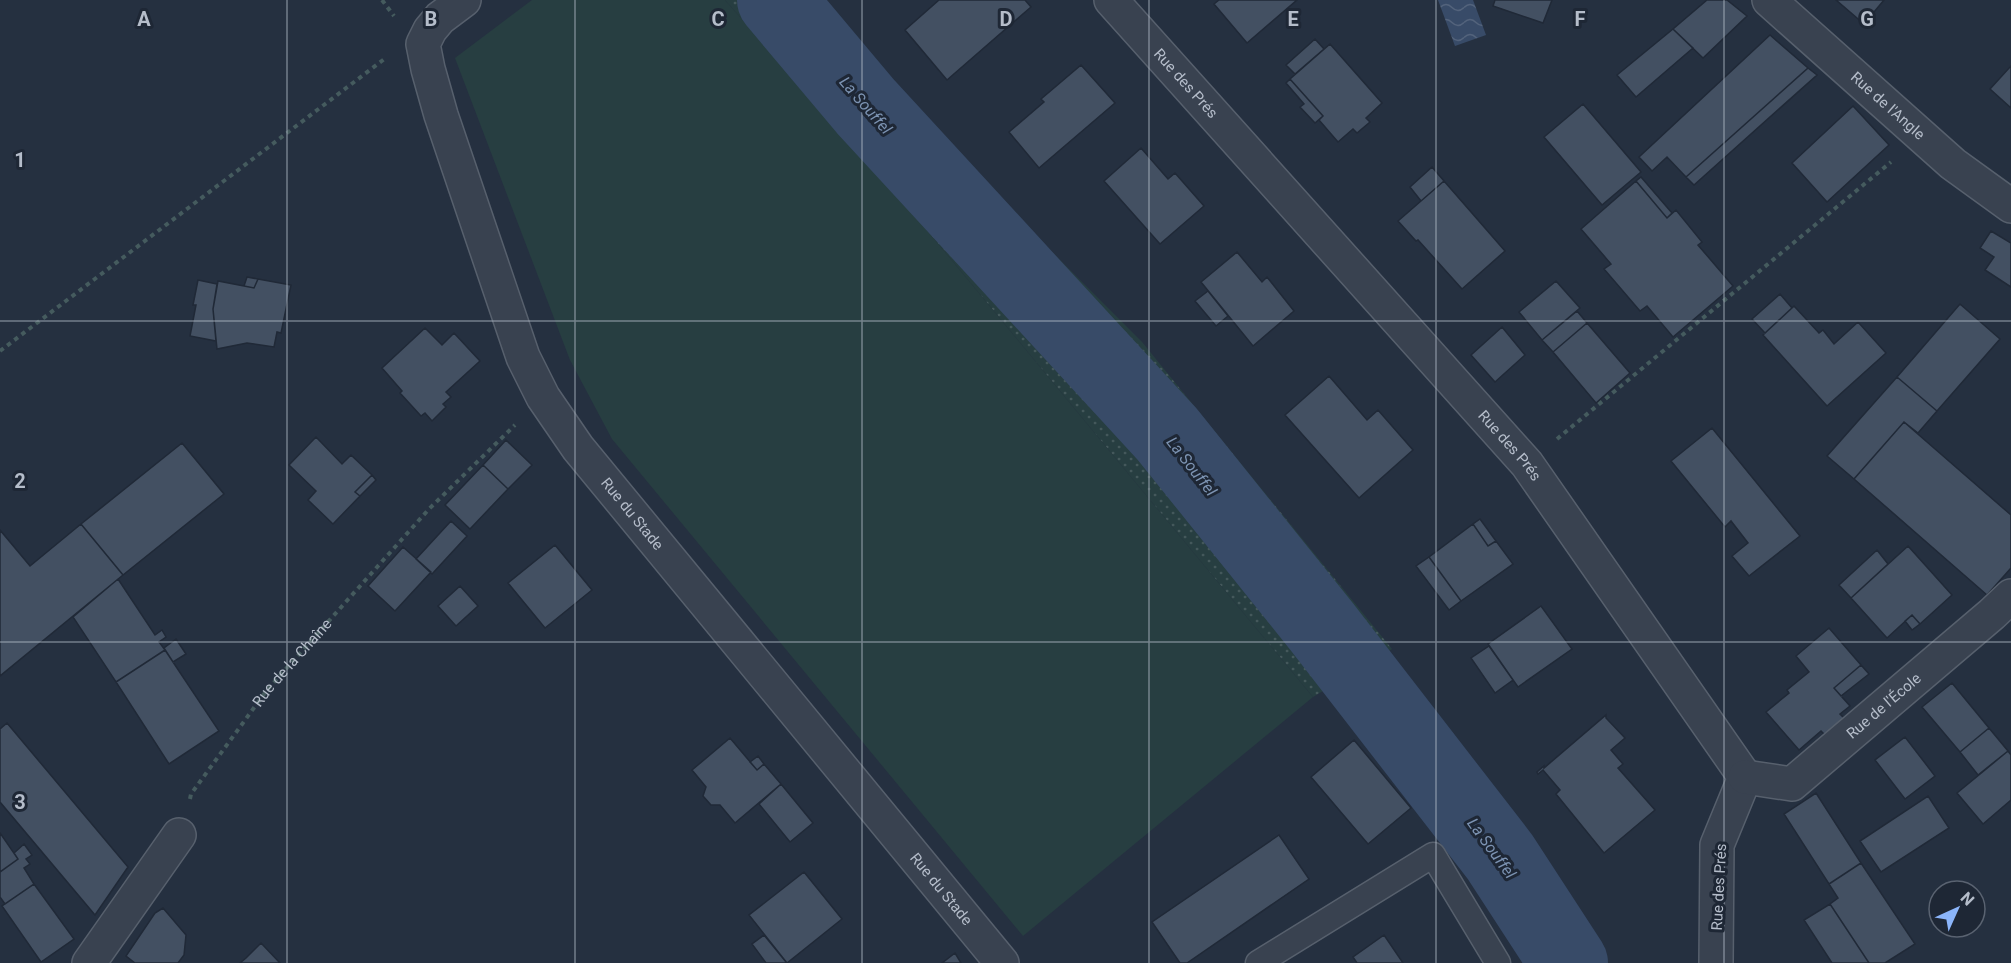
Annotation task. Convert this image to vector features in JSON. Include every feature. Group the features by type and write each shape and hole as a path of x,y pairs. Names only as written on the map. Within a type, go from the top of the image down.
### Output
{"street":[{"path":"423,44 430,30 440,18 464,0"},
{"name":"Rue des Prés","path":"1111,0 1527,464 1745,777 1718,845 1716,963"},
{"name":"Rue de l'Angle","path":"1769,0 1953,164 2011,206"},
{"name":"Rue du Stade","path":"423,44 441,115 523,357 543,397 578,448 1002,963"},
{"name":"Rue de l'École","path":"1745,777 1792,784 2011,596"},
{"path":"89,963 179,835"}],"lane":[{"path":"1258,963 1433,855 1498,963"}],"path":[{"path":"0,351 387,56 423,44"},
{"path":"1527,464 1922,137"},
{"name":"Rue de la Chaîne","path":"179,835 191,794 267,690 429,509 543,397"}],"green space":[{"path":"532,0 725,0 902,200 1313,697 1023,936 612,439 570,360 455,58"},
{"path":"725,0 824,0 887,87 1142,342 1392,649 1313,697 902,200"}],"water":[{"path":"1438,0 1473,0 1486,35 1455,46"}],"building":[{"path":"939,0 1025,0 1031,7 947,80 905,30"},
{"path":"1219,0 1297,0 1247,43 1214,4"},
{"path":"1495,0 1552,0 1543,23 1493,6"},
{"path":"1707,0 1727,0 1747,16 1703,58 1673,29"},
{"path":"1836,0 1884,0 1864,24"},
{"path":"1673,29 1693,48 1636,97 1617,75"},
{"path":"1770,35 1808,68 1686,177 1667,157 1652,171 1639,157"},
{"path":"1315,39 1324,49 1295,74 1286,65"},
{"path":"1330,44 1382,103 1366,118 1370,122 1357,133 1353,129 1338,142 1319,120 1323,116 1290,79"},
{"path":"1081,65 1115,103 1039,168 1009,132 1044,102 1041,99"},
{"path":"2011,66 2011,108 1990,89"},
{"path":"1808,68 1817,75 1694,185 1686,177"},
{"path":"1290,79 1323,116 1315,123 1300,107 1304,104 1286,83"},
{"path":"1583,104 1641,172 1602,205 1544,137"},
{"path":"1853,106 1889,145 1827,202 1792,163"},
{"path":"1141,148 1168,179 1175,173 1204,206 1160,244 1104,181"},
{"path":"1432,167 1444,181 1421,201 1410,187"},
{"path":"1641,177 1672,213 1667,218 1636,181"},
{"path":"1444,181 1505,251 1462,289 1398,221"},
{"path":"1636,181 1667,218 1676,210 1702,242 1698,245 1733,286 1673,337 1647,306 1640,311 1604,269 1611,264 1581,229"},
{"path":"1991,231 2011,243 2011,287 1985,270 1994,257 1980,248"},
{"path":"1237,252 1262,282 1267,277 1294,311 1253,346 1201,282"},
{"path":"247,277 258,279 254,288 244,286"},
{"path":"258,279 291,285 281,333 277,332 274,347 247,343 217,349 213,309 218,281 254,288"},
{"path":"198,280 217,284 213,309 216,341 190,336"},
{"path":"1556,281 1580,308 1542,340 1519,312"},
{"path":"1208,291 1228,316 1216,326 1195,301"},
{"path":"1780,294 1792,308 1765,333 1752,319"},
{"path":"1960,304 2000,339 1937,411 1897,377"},
{"path":"1794,306 1819,333 1823,330 1834,344 1858,322 1886,353 1827,406 1763,335"},
{"path":"1577,311 1587,323 1553,352 1542,340"},
{"path":"1587,323 1630,373 1596,403 1553,352"},
{"path":"1502,327 1525,355 1495,382 1471,355"},
{"path":"425,328 442,345 454,333 480,361 446,392 451,397 443,404 446,407 432,421 425,413 421,416 382,368"},
{"path":"1329,376 1367,420 1378,410 1413,450 1359,498 1285,415"},
{"path":"1897,377 1937,411 1918,433 1904,422 1854,479 1827,456"},
{"path":"1904,422 2011,515 2011,568 1987,595 1854,479"},
{"path":"1712,428 1800,536 1749,576 1732,556 1748,543 1731,521 1725,527 1671,461"},
{"path":"316,437 342,464 351,455 372,475 355,492 360,496 333,524 308,500 316,491 289,465"},
{"path":"506,440 532,465 508,489 483,465"},
{"path":"182,443 224,494 123,575 81,524"},
{"path":"483,465 508,489 470,529 445,505"},
{"path":"372,475 376,480 360,496 355,492"},
{"path":"1480,519 1496,541 1488,546 1473,524"},
{"path":"451,521 467,536 432,574 416,559"},
{"path":"81,524 123,575 0,676 0,530 30,566"},
{"path":"1473,524 1488,546 1496,541 1513,564 1461,601 1429,557"},
{"path":"555,545 592,590 545,628 508,583"},
{"path":"1908,546 1952,595 1920,624 1912,615 1887,638 1851,598"},
{"path":"403,547 431,572 395,611 368,586"},
{"path":"1877,550 1888,564 1851,598 1839,585"},
{"path":"1429,557 1461,601 1449,610 1416,566"},
{"path":"118,579 155,635 162,630 166,637 159,642 165,650 116,682 73,617"},
{"path":"460,586 478,606 456,626 438,606"},
{"path":"1541,606 1572,649 1518,687 1488,644"},
{"path":"1912,615 1920,624 1912,630 1905,621"},
{"path":"1829,628 1861,665 1834,688 1850,706 1840,714 1844,718 1825,735 1821,731 1799,750 1766,712 1789,693 1787,690 1809,672 1796,656"},
{"path":"176,639 186,654 173,662 164,648"},
{"path":"1489,646 1513,680 1495,693 1471,658"},
{"path":"165,650 219,731 169,764 116,682"},
{"path":"1861,665 1869,674 1841,696 1834,688"},
{"path":"1952,683 1989,728 1960,752 1922,707"},
{"path":"1606,715 1606,718 1625,738 1611,750 1623,764 1618,768 1655,810 1604,853 1556,794 1560,790 1543,770 1538,774 1537,772"},
{"path":"7,723 128,867 95,915 0,802 0,729"},
{"path":"1989,728 2008,751 1978,775 1960,752"},
{"path":"1905,737 1935,776 1905,799 1875,760"},
{"path":"730,738 757,770 764,764 781,784 735,823 720,805 711,805 703,796 706,787 692,770"},
{"path":"1354,740 1411,808 1368,844 1311,777"},
{"path":"2008,751 2011,755 2011,800 1983,824 1957,793"},
{"path":"758,756 764,764 757,770 750,762"},
{"path":"781,784 813,823 790,842 759,804"},
{"path":"1816,793 1861,863 1829,884 1784,814"},
{"path":"1928,796 1949,828 1881,872 1860,841"},
{"path":"0,833 18,859 0,872"},
{"path":"1279,835 1309,879 1187,963 1180,963 1152,922"},
{"path":"24,844 32,855 26,859 30,864 24,868 34,884 5,904 0,897 0,872 18,859 14,853"},
{"path":"1861,863 1915,944 1885,963 1869,963 1830,904 1838,898 1829,884"},
{"path":"804,872 842,919 787,963 749,915"},
{"path":"34,884 74,939 41,962 2,906"},
{"path":"1830,904 1869,963 1832,963 1804,920"},
{"path":"163,908 186,935 184,955 178,963 135,963 126,956 155,913"},
{"path":"764,935 785,963 766,963 752,944"},
{"path":"1384,935 1403,963 1357,963 1353,957"},
{"path":"261,943 280,963 240,963 246,958"},
{"path":"955,953 961,963 942,963"}],"waterway":[{"name":"La Souffel","path":"776,0 866,107 1167,434 1322,627 1500,857 1569,963"}]}
